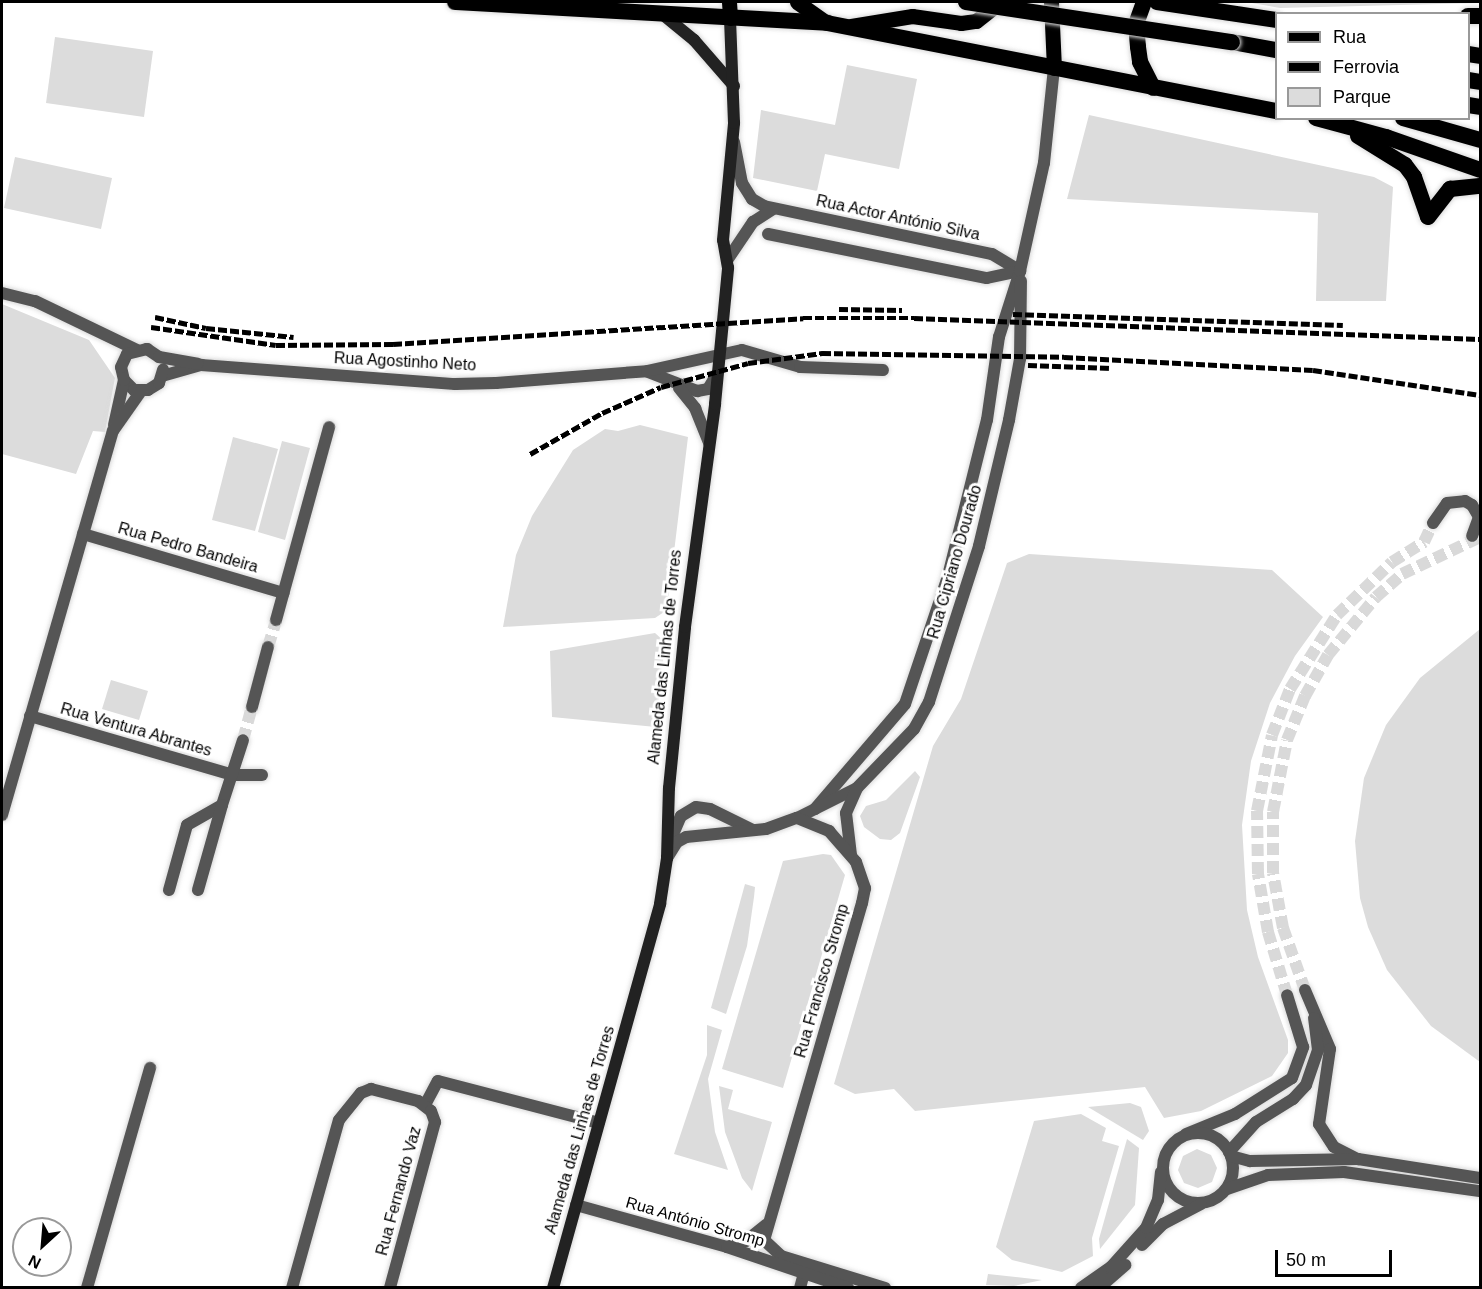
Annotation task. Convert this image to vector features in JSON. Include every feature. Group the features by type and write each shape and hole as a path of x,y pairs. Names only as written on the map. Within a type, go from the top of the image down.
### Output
{"highway":[{"path":"455,2 660,13 729,10 827,23 1275,111"},
{"path":"966,2 1275,50"},
{"path":"1144,2 1136,24 1138,47 1140,62 1153,88"},
{"path":"1157,2 1275,20"},
{"path":"1230,102 1275,103"},
{"path":"1323,120 1480,170"},
{"path":"1410,120 1480,140"},
{"path":"1334,123 1405,165 1414,177 1428,218 1450,189 1480,186"}],"main road":[{"path":"797,2 827,23"},
{"path":"848,26 912,16 961,23 976,21 1000,2"},
{"path":"1051,2 1054,68"},
{"name":"Alameda das Linhas de Torres","path":"553,1287 660,904 667,858 670,776 693,545 709,442 728,259 723,240 734,141 734,86 729,10"},
{"path":"660,13 694,40 734,86"}],"street":[{"name":"Rua Cipriano Dourado","path":"815,809 889,727 913,685 965,516 987,420 999,337 1020,271 1044,163 1054,68"},
{"name":"Rua Actor António Silva","path":"734,141 742,183 752,199 773,209 992,254 1020,271"},
{"path":"728,259 753,222 773,209"},
{"path":"768,234 987,278 1020,271"},
{"name":"Rua Cipriano Dourado","path":"797,818 857,788 905,740 922,716 970,575 990,508 1017,379 1023,328 1020,271"},
{"path":"2,293 35,301 136,350 147,349 159,357 201,365"},
{"path":"2,814 113,431 123,380 123,360 101,333"},
{"path":"123,360 136,350"},
{"name":"Rua Agostinho Neto","path":"162,376 201,365 455,384 647,371 742,350 800,367 883,370"},
{"path":"113,431 141,391 154,387 162,376 159,357"},
{"name":"Rua Agostinho Neto","path":"647,371 704,391 712,386 717,374"},
{"path":"123,380 141,391"},
{"name":"Rua Agostinho Neto","path":"672,381 695,408 709,442"},
{"path":"276,620 329,427"},
{"path":"1433,523 1447,503 1459,500 1472,505 1479,517 1477,536"},
{"name":"Rua Pedro Bandeira","path":"83,534 284,593"},
{"path":"252,707 268,648"},
{"name":"Rua Ventura Abrantes","path":"30,716 233,775 262,775"},
{"path":"198,890 243,740"},
{"path":"851,855 846,813 857,788"},
{"path":"169,890 187,825 222,805"},
{"path":"667,858 675,825 696,807 710,809 753,830"},
{"path":"667,858 677,842 686,837 753,830 797,818"},
{"name":"Rua Francisco Stromp","path":"766,1225 862,903 862,876 851,855 829,831 797,818"},
{"path":"1305,990 1330,1049 1319,1124 1334,1147 1358,1159"},
{"path":"1080,1287 1111,1267 1146,1228 1158,1200 1162,1168 1169,1147 1186,1134 1235,1114 1292,1078 1303,1047 1287,995"},
{"path":"1227,1189 1232,1179 1230,1154 1262,1117 1293,1099 1311,1076 1318,1050 1312,1006"},
{"path":"87,1287 150,1068"},
{"path":"292,1287 344,1111 361,1093 371,1089 425,1105 438,1081 599,1123"},
{"name":"Rua Fernando Vaz","path":"390,1287 434,1129 434,1117 425,1105"},
{"path":"1186,1134 1211,1135 1230,1154 1250,1161 1358,1159 1480,1178"},
{"path":"1162,1168 1170,1190 1179,1198 1201,1203"},
{"path":"1099,1287 1163,1224 1201,1203 1215,1199 1227,1189 1268,1175 1344,1173 1480,1191"},
{"name":"Rua António Stromp","path":"576,1205 727,1247 804,1273"},
{"path":"727,1247 746,1241 766,1225"},
{"path":"766,1225 764,1240 781,1256 885,1287"},
{"path":"800,1287 804,1273 848,1287"}],"green space":[{"path":"1246,2 1480,2 1480,3 1280,8"},
{"path":"55,37 153,51 144,117 46,103"},
{"path":"847,65 917,79 899,169 825,154 817,191 753,178 761,110 835,125"},
{"path":"1089,115 1374,177 1393,187 1386,301 1316,301 1318,213 1067,199"},
{"path":"15,157 112,178 101,229 4,208"},
{"path":"2,304 89,340 115,378 105,432 93,431 76,474 2,454"},
{"path":"640,425 688,437 667,610 655,618 503,627 516,555 532,516 573,450 605,429 618,431"},
{"path":"233,437 278,449 255,531 212,520"},
{"path":"282,441 310,448 285,540 258,532"},
{"path":"1029,554 1272,570 1323,617 1295,656 1270,703 1251,761 1242,825 1247,910 1258,957 1288,1040 1288,1053 1272,1076 1201,1111 1164,1118 1145,1087 915,1111 894,1089 855,1094 834,1084 933,746 961,699 1007,563"},
{"path":"1480,629 1480,1062 1431,1026 1387,970 1368,927 1360,898 1355,841 1364,778 1386,725 1420,678"},
{"path":"655,633 665,642 656,727 552,717 550,651"},
{"path":"111,680 148,691 139,720 102,709"},
{"path":"915,771 920,777 900,833 891,840 880,839 864,827 860,816 866,806 886,800"},
{"path":"823,854 831,855 845,875 783,1088 722,1069 783,861"},
{"path":"745,884 755,887 747,946 726,1014 711,1008"},
{"path":"707,1025 722,1030 708,1079 715,1132 728,1170 674,1154 707,1055"},
{"path":"719,1086 733,1090 728,1109 772,1122 752,1191 742,1178 725,1132"},
{"path":"1130,1103 1141,1107 1149,1131 1143,1140 1088,1107"},
{"path":"1081,1114 1106,1128 1102,1141 1119,1146 1092,1238 1093,1256 1062,1272 1012,1260 996,1247 1034,1121"},
{"path":"1127,1139 1139,1148 1135,1205 1100,1249 1099,1239"},
{"path":"1197,1149 1211,1155 1217,1168 1212,1182 1198,1188 1184,1183 1178,1170 1183,1156"},
{"path":"988,1274 1042,1280 1014,1286 986,1285"}],"tunnel":[{"path":"1287,995 1268,932 1258,874 1257,811 1272,735 1290,689 1337,615 1392,562 1424,542 1433,523"},
{"path":"1305,990 1283,928 1273,873 1273,812 1287,740 1305,696 1328,655 1376,597 1402,574 1480,537"},
{"path":"268,647 276,620"},
{"path":"243,740 252,707"}],"railway":[{"path":"839,309 902,310"},
{"path":"1013,314 1343,325"},
{"path":"155,317 206,328 294,337"},
{"path":"151,327 276,345 393,344 803,318 914,318 1480,339"},
{"path":"530,454 602,413 661,387 748,363 822,353 1064,357 1313,370 1480,395"},
{"path":"1028,365 1112,368"}]}
